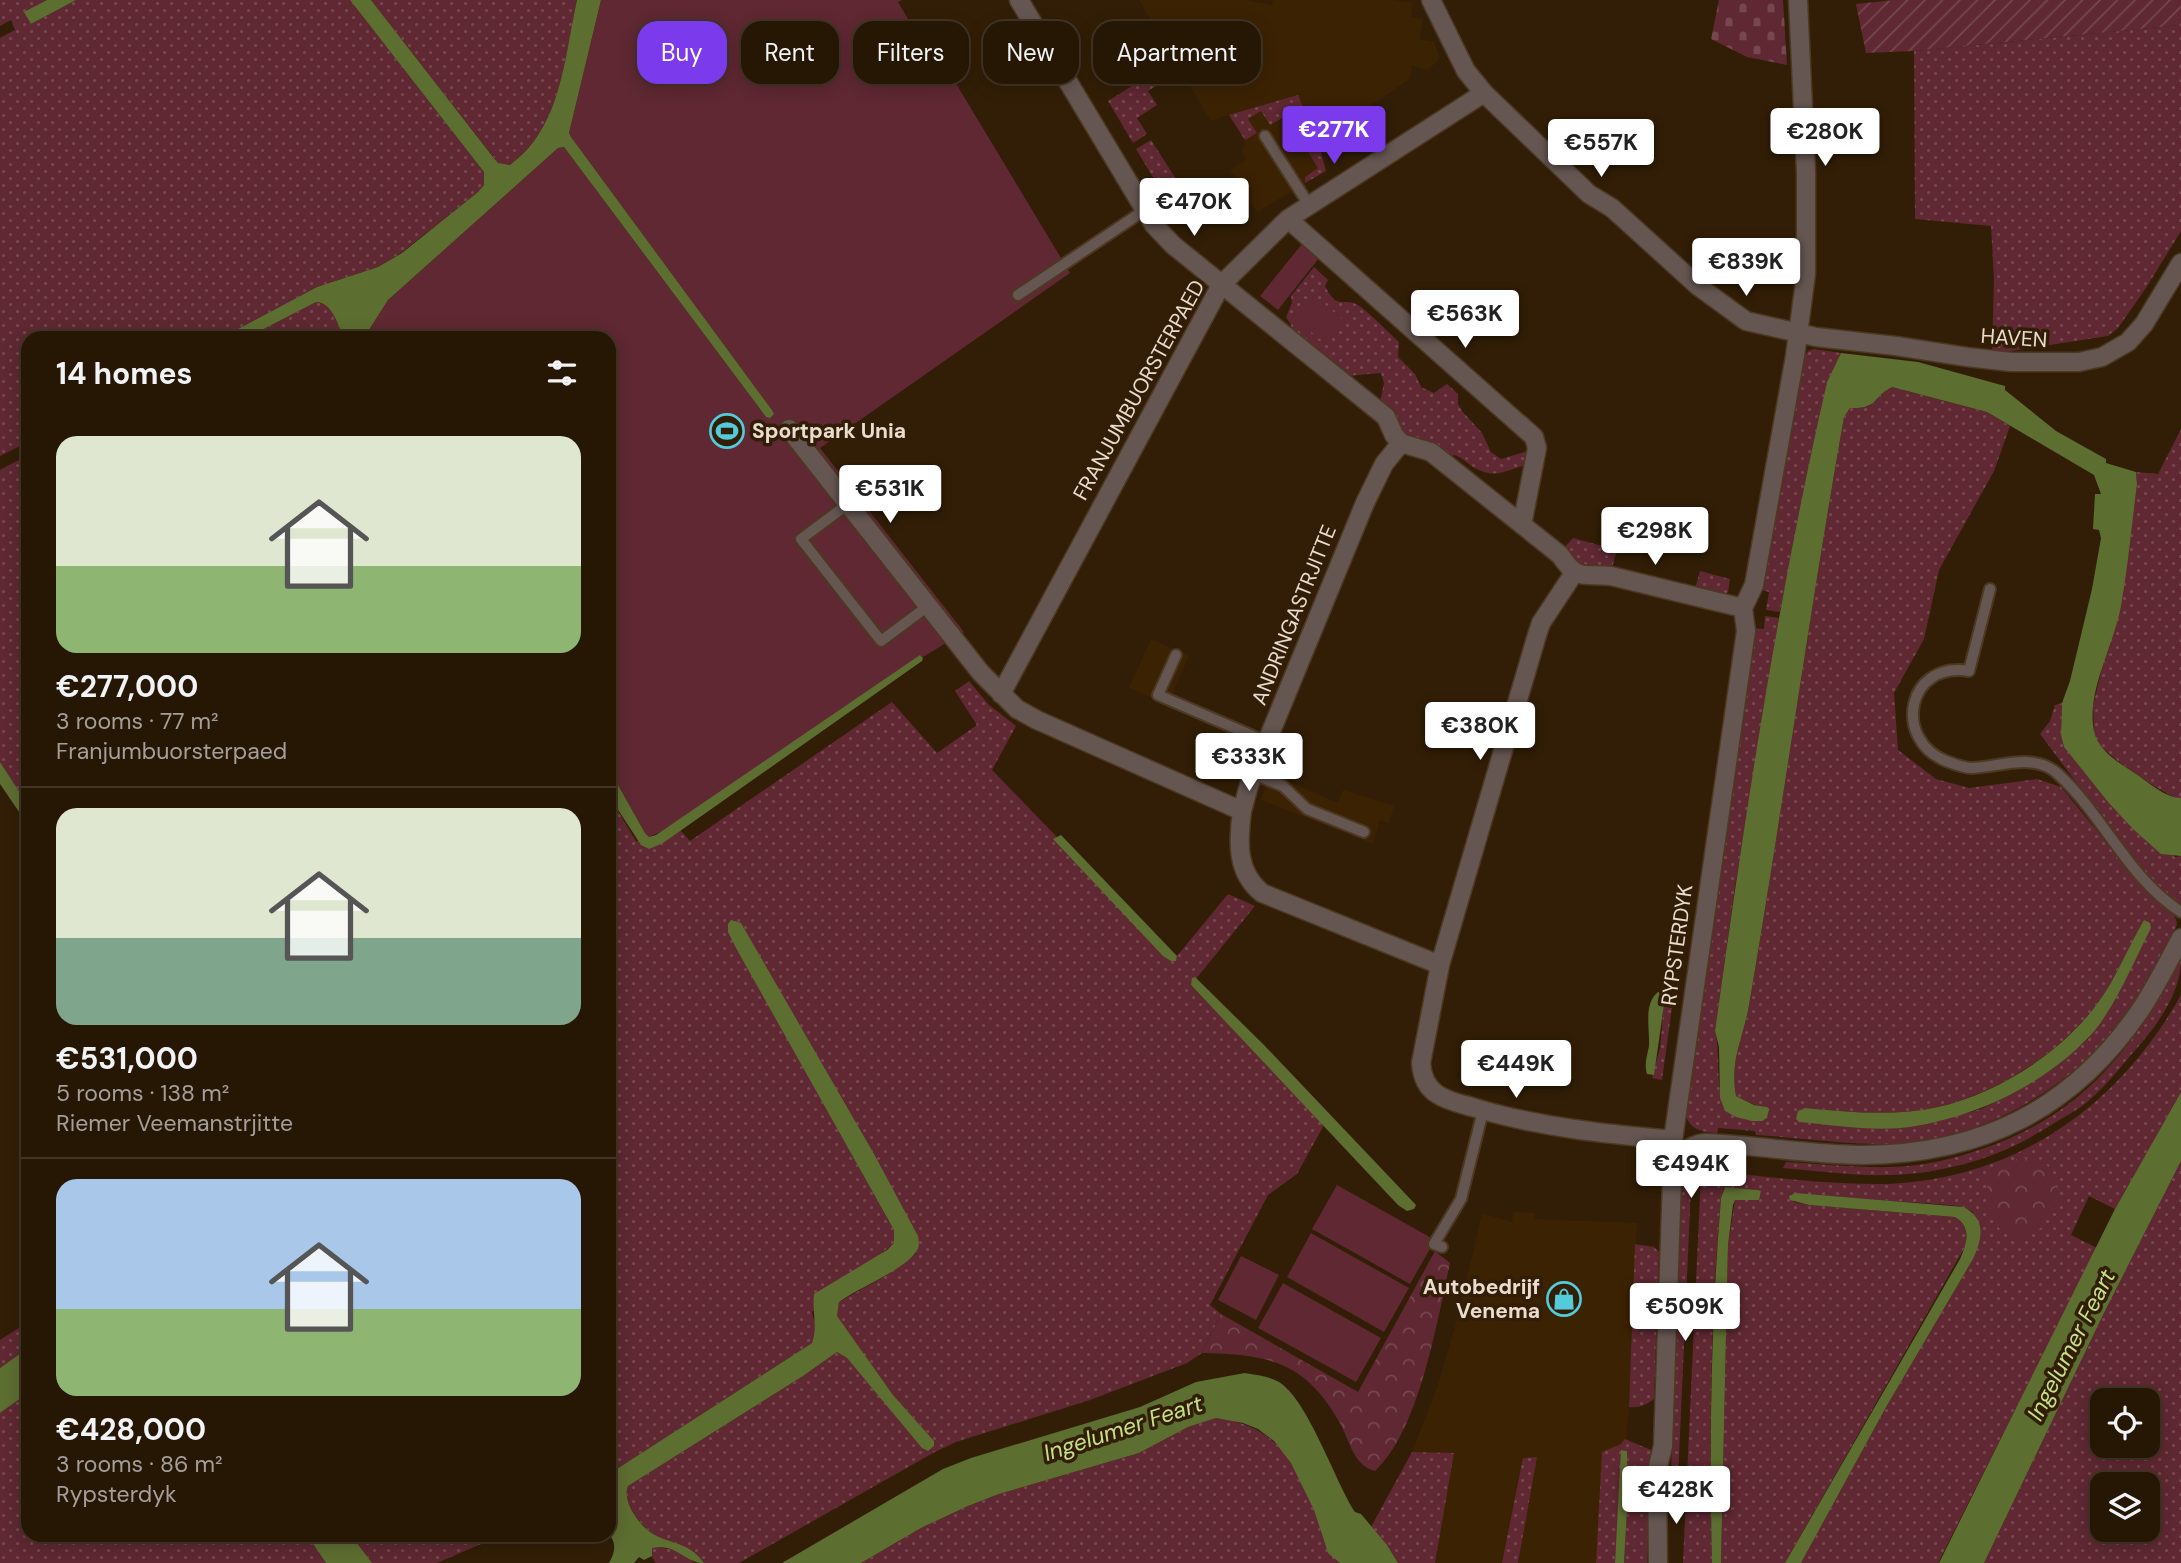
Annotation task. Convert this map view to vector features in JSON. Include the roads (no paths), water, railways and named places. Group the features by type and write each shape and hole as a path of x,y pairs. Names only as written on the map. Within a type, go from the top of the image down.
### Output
{"street":[{"path":"1019,0 1154,225 1173,245 1221,285 1386,416 1394,435 1401,443 1431,452 1560,555 1574,573 1591,577 1611,576 1743,608"},
{"name":"HAVEN","path":"1431,0 1466,71 1485,93 1589,194 1612,208 1698,286 1746,321 1798,334 1967,358 2011,362 2079,362 2115,351 2128,342 2144,324 2181,262"},
{"name":"RYPSTERDYK","path":"1658,1563 1657,1470 1662,1446 1672,1180 1679,1146 1746,631 1743,608 1754,584 1798,334 1806,262 1806,172 1798,0"},
{"name":"FRANJUMBUORSTERPAED","path":"1000,694 1221,285 1288,219 1485,93"},
{"path":"1288,219 1534,437 1537,448 1522,525"},
{"path":"789,429 928,606 1000,694 1017,709 1242,811"},
{"name":"ANDRINGASTRJITTE","path":"1401,443 1384,464 1365,503 1253,774 1242,811 1242,865 1246,876 1262,893 1440,965"},
{"path":"1574,573 1536,635 1440,965 1421,1063 1427,1085 1436,1094 1483,1111 1525,1122 1679,1146 1705,1143 1861,1155 1922,1152 1971,1141 2001,1129 2030,1115 2070,1088 2095,1066 2141,1010 2181,938"}],"lane":[{"path":"1265,136 1309,205"},
{"path":"1018,295 1145,210"},
{"path":"848,504 801,539 881,641 928,606"},
{"path":"1990,589 1969,671 1956,669 1940,672 1925,681 1916,696 1913,717 1919,737 1927,749 1943,760 1968,768 2029,761 2056,771 2094,813 2147,885 2181,912"},
{"path":"1176,655 1158,695 1267,742"},
{"path":"1253,774 1283,786 1307,809 1364,832"},
{"path":"1442,1247 1434,1244 1461,1199 1483,1111"}],"water":[{"path":"47,0 76,0 31,24 24,12"},
{"path":"350,0 371,0 498,163 510,165 541,131 551,111 564,68 577,0 601,0 569,133 774,414 770,418 766,417 564,147 558,148 388,300 368,331 341,331 330,310 322,303 316,302 260,331 234,331 317,287 378,267 402,253 478,192 484,185 484,172"},
{"path":"1841,353 1918,362 2005,386 2005,390 2056,431 2106,459 2106,463 2136,472 2137,484 2123,591 2118,621 2097,685 2094,731 2100,745 2112,757 2159,790 2181,798 2181,856 2161,854 2133,829 2064,747 2061,735 2062,703 2070,681 2092,589 2101,538 2099,530 2093,529 2095,494 2101,494 2094,475 1987,412 1892,387 1866,407 1850,408 1844,417 1748,1011 1735,1063 1736,1096 1769,1109 1767,1118 1752,1121 1725,1111 1720,1098 1719,1047 1715,1031 1738,868 1793,543 1827,382"},
{"path":"920,655 923,658 663,843 649,849 641,845 616,807 616,781 645,833 649,837 656,835"},
{"path":"0,762 21,794 21,815 0,784"},
{"path":"1061,835 1177,956 1176,961 1163,956 1053,839"},
{"path":"731,920 741,923 918,1236 918,1248 910,1259 839,1302 837,1316 893,1395 934,1441 934,1446 928,1451 922,1448 847,1358 837,1352 628,1486 627,1500 634,1515 645,1528 657,1536 688,1548 704,1563 661,1547 652,1548 652,1556 644,1560 639,1557 634,1563 609,1563 613,1555 613,1542 616,1542 616,1469 812,1343 815,1331 814,1294 887,1250 894,1243 894,1230 736,948 728,932"},
{"path":"2144,920 2150,923 2151,928 2097,1028 2068,1057 2025,1087 1952,1118 1901,1128 1850,1127 1799,1122 1796,1119 1798,1111 1805,1108 1871,1113 1938,1107 1983,1092 2026,1069 2065,1039 2097,1004"},
{"path":"1195,977 1264,1045 1416,1205 1414,1209 1407,1211 1398,1205 1191,985 1192,978"},
{"path":"1658,992 1665,992 1665,998 1654,1075 1647,1074 1648,1017 1650,1003"},
{"name":"Ingelumer Feart","path":"2181,1092 2181,1161 2104,1313 1984,1563 1939,1563 2115,1209"},
{"path":"1725,1187 1761,1191 1759,1200 1735,1200 1733,1205 1728,1245 1721,1563 1712,1563 1713,1334 1721,1198"},
{"path":"1795,1193 1964,1207 1976,1218 1980,1237 1973,1259 1885,1409 1801,1563 1785,1563 1960,1259 1966,1236 1964,1226 1955,1217 1809,1205 1790,1200 1789,1196"},
{"path":"21,1353 21,1398 0,1413 0,1368"},
{"name":"Ingelumer Feart","path":"1245,1373 1273,1379 1288,1390 1310,1421 1355,1512 1361,1514 1398,1563 1340,1563 1328,1553 1314,1510 1291,1463 1274,1441 1258,1429 1243,1423 1216,1418 1188,1427 1139,1453 999,1494 968,1506 921,1528 861,1563 782,1563 943,1469 1140,1407 1196,1382"},
{"path":"1621,1450 1627,1451 1628,1494 1624,1563 1615,1563"},
{"path":"312,1542 356,1542 372,1563 326,1563"}],"place":[{"name":"Sportpark Unia","path":"727,431"},
{"name":"Autobedrijf Venema","path":"1564,1299"}]}
